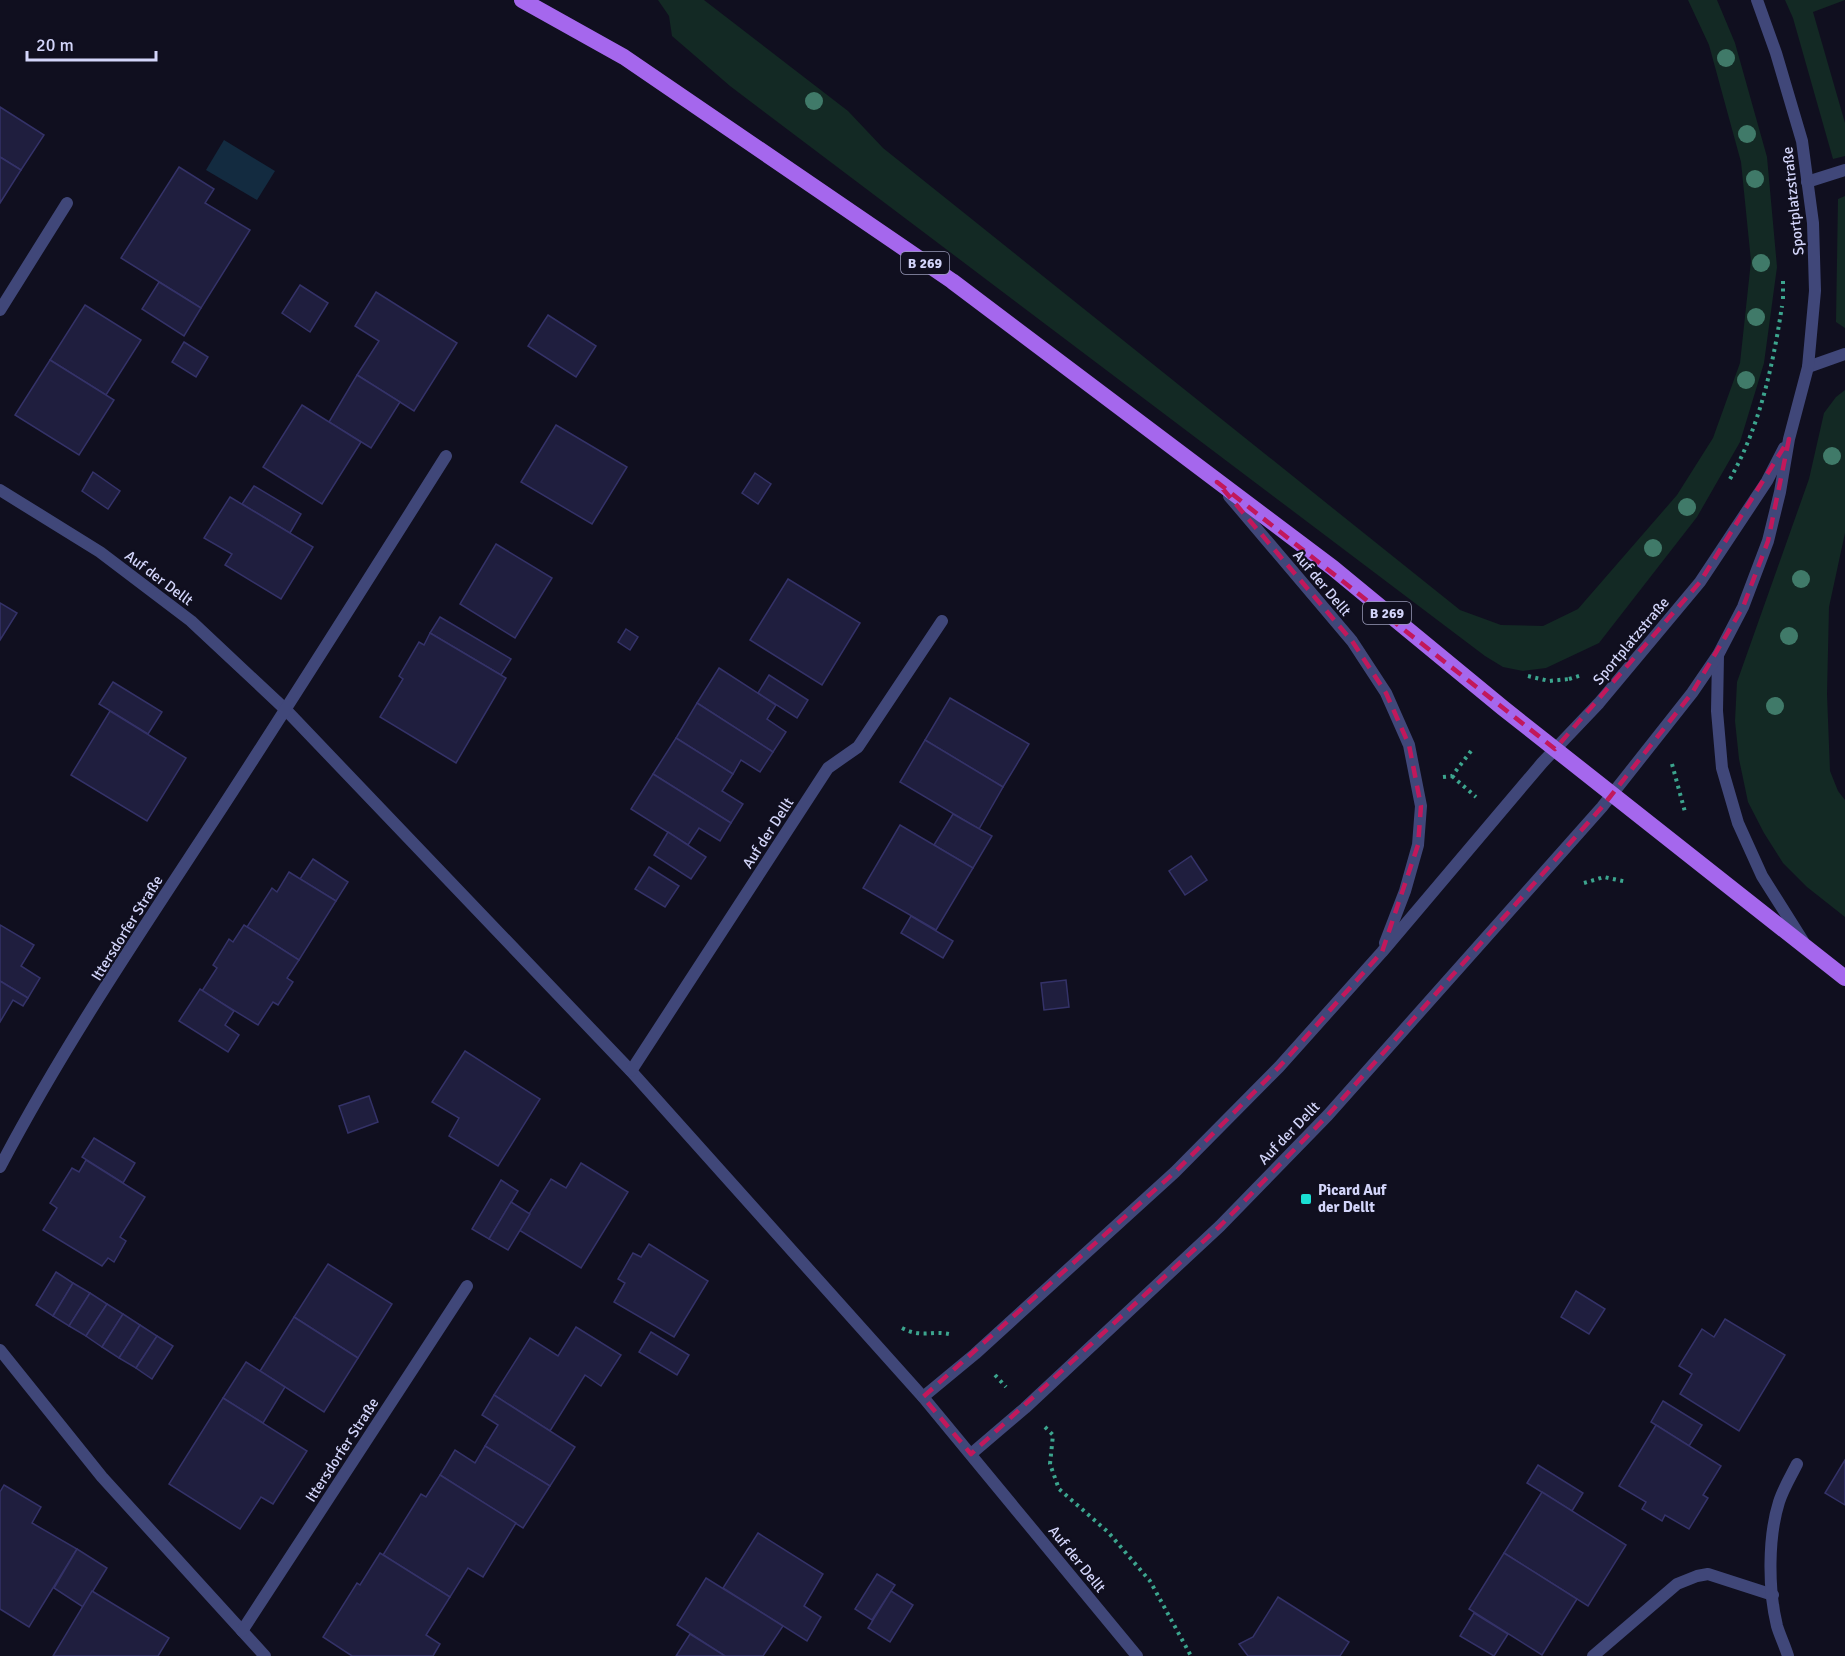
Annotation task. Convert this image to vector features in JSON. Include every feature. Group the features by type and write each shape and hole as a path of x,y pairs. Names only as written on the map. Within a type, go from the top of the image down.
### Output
{"main road":[{"name":"B 269","path":"522,0 624,57 942,275 1333,568 1555,749 1607,801 1845,978"}],"street":[{"name":"Sportplatzstraße","path":"1607,801 1692,693 1718,655 1743,607 1768,541 1780,492 1789,439 1808,367 1815,291 1813,223 1802,141 1776,53 1757,0"},
{"path":"1807,182 1845,170"},
{"path":"0,310 67,203"},
{"path":"1808,367 1845,354"},
{"name":"Sportplatzstraße","path":"1542,763 1599,703 1700,582 1767,481 1789,439"},
{"path":"286,710 446,456"},
{"name":"Auf der Dellt","path":"1217,482 1352,641 1386,693 1409,744 1421,806 1418,845 1406,891 1382,952"},
{"name":"Auf der Dellt","path":"0,490 100,552 191,621 286,710 631,1071 923,1397 1137,1656"},
{"name":"Auf der Dellt","path":"631,1071 828,768 858,747 942,621"},
{"name":"Sportplatzstraße","path":"1718,655 1717,711 1722,768 1738,824 1762,876 1809,950"},
{"name":"Ittersdorfer Straße","path":"0,1167 25,1119 136,941 286,710"},
{"name":"Auf der Dellt","path":"923,1397 975,1354 1176,1172 1279,1067 1382,952 1542,763"},
{"name":"Auf der Dellt","path":"971,1454 1025,1408 1220,1226 1320,1124 1607,801"},
{"name":"Ittersdorfer Straße","path":"242,1630 467,1286"},
{"path":"0,1350 102,1477 265,1656"},
{"path":"1788,1656 1777,1625 1773,1595 1773,1528 1779,1500 1797,1464"},
{"path":"1593,1656 1677,1584 1697,1576 1708,1574 1773,1595"}],"path":[{"path":"1726,488 1754,424 1773,363 1783,300 1783,268"},
{"path":"1528,676 1549,681 1569,679 1588,672"},
{"path":"1452,776 1471,751"},
{"path":"1671,761 1685,812"},
{"path":"1443,777 1452,776 1477,797"},
{"path":"1584,884 1604,877 1627,882"}],"highlighted area":[{"path":"1789,439 1768,541 1743,607 1692,693 1602,807 1328,1115 1220,1226 971,1454 923,1397 1175,1172 1279,1067 1382,952 1418,845 1421,806 1409,745 1386,693 1352,641 1217,482 1555,749 1700,582"}],"green space":[{"path":"658,0 704,0 848,111 883,148 1460,610 1501,625 1543,626 1578,609 1677,495 1713,438 1740,363 1751,261 1741,162 1709,45 1688,0 1717,0 1735,43 1767,157 1777,267 1764,363 1740,442 1697,517 1599,643 1546,668 1523,671 1503,667 1485,656 730,86 672,36 669,16"},
{"path":"1785,0 1845,0 1813,12 1845,123 1845,156 1833,159 1793,18"},
{"path":"1845,196 1845,328 1836,322 1838,199"},
{"path":"1845,390 1845,533 1829,607 1827,694 1830,771 1838,791 1845,800 1845,917 1807,887 1783,863 1764,833 1748,802 1739,759 1735,721 1737,682 1809,479 1824,413 1836,397"}],"water":[{"path":"224,140 275,171 257,200 206,170"}],"building":[{"path":"0,107 44,135 21,170 0,157"},
{"path":"0,157 21,170 0,203"},
{"path":"179,167 214,189 205,203 250,230 201,308 121,258"},
{"path":"159,282 201,308 184,336 142,309"},
{"path":"300,285 328,303 310,332 282,313"},
{"path":"376,292 457,343 414,411 357,375 379,341 355,326"},
{"path":"85,305 141,340 106,395 50,360"},
{"path":"548,315 596,346 576,377 528,346"},
{"path":"184,342 208,357 196,377 172,362"},
{"path":"50,360 114,400 79,455 15,415"},
{"path":"357,375 400,402 371,448 329,422"},
{"path":"302,405 361,442 322,504 263,467"},
{"path":"556,425 627,467 592,524 521,482"},
{"path":"93,472 120,491 108,509 82,491"},
{"path":"755,473 771,484 758,504 742,493"},
{"path":"254,486 301,514 290,533 242,504"},
{"path":"230,497 313,547 281,599 225,565 232,554 204,538"},
{"path":"496,544 552,578 515,638 460,604"},
{"path":"788,579 860,623 822,685 750,640"},
{"path":"0,603 17,613 0,640"},
{"path":"440,617 511,659 501,675 430,633"},
{"path":"626,629 638,637 630,650 618,642"},
{"path":"430,633 506,678 456,763 380,717 403,679 399,676 419,642 424,645"},
{"path":"719,668 776,705 767,719 786,732 773,752 697,703"},
{"path":"769,675 808,700 797,718 758,693"},
{"path":"113,682 162,712 148,734 99,704"},
{"path":"950,698 1029,744 1003,787 925,740"},
{"path":"697,703 773,752 760,772 741,760 733,774 676,738"},
{"path":"110,711 186,758 147,821 71,775"},
{"path":"676,738 733,774 722,791 743,804 731,823 653,774"},
{"path":"925,740 1003,787 979,829 900,782"},
{"path":"653,774 731,823 720,841 699,828 688,845 631,809"},
{"path":"953,814 992,836 973,868 934,845"},
{"path":"900,825 973,868 936,930 863,888"},
{"path":"668,832 706,857 691,879 654,855"},
{"path":"1191,856 1207,880 1185,895 1169,871"},
{"path":"313,859 348,882 336,901 300,879"},
{"path":"649,867 679,886 665,907 635,889"},
{"path":"289,872 336,901 299,960 247,927 272,888 277,892"},
{"path":"911,916 953,941 943,958 901,933"},
{"path":"0,925 34,945 21,966 40,978 28,998 0,981"},
{"path":"244,925 299,960 287,978 293,982 278,1005 273,1002 258,1025 202,991 217,968 213,965 229,939 233,942"},
{"path":"1066,980 1069,1007 1044,1010 1041,983"},
{"path":"0,981 28,998 23,1006 13,1000 0,1022"},
{"path":"200,989 234,1011 225,1025 239,1035 228,1052 179,1021"},
{"path":"465,1051 540,1099 498,1166 449,1136 459,1118 432,1102"},
{"path":"369,1096 378,1122 348,1133 339,1106"},
{"path":"94,1138 135,1163 123,1183 82,1157"},
{"path":"86,1160 145,1197 120,1237 126,1241 114,1262 108,1258 102,1266 43,1230 57,1208 50,1203 72,1168 79,1172"},
{"path":"581,1163 628,1192 581,1268 519,1230 551,1179 566,1188"},
{"path":"501,1180 518,1191 489,1239 472,1229"},
{"path":"511,1202 530,1214 508,1250 489,1239"},
{"path":"649,1244 708,1281 674,1337 614,1302 625,1283 618,1279 633,1253 641,1257"},
{"path":"328,1264 392,1304 358,1358 294,1317"},
{"path":"56,1272 73,1283 53,1316 36,1305"},
{"path":"73,1283 90,1293 69,1326 53,1316"},
{"path":"1576,1291 1605,1309 1589,1334 1561,1317"},
{"path":"90,1293 107,1304 86,1336 69,1326"},
{"path":"107,1304 123,1314 102,1347 86,1336"},
{"path":"123,1314 140,1325 119,1358 102,1347"},
{"path":"294,1317 358,1358 324,1412 260,1371"},
{"path":"1725,1319 1785,1355 1739,1431 1680,1394 1692,1374 1679,1366 1702,1329 1714,1337"},
{"path":"140,1325 157,1336 136,1368 119,1358"},
{"path":"576,1327 621,1355 601,1386 585,1375 550,1431 494,1395 530,1338 558,1356"},
{"path":"651,1332 689,1355 677,1375 639,1352"},
{"path":"157,1336 173,1346 152,1379 136,1368"},
{"path":"246,1362 285,1387 263,1423 223,1398"},
{"path":"494,1395 575,1447 550,1486 485,1446 498,1425 482,1415"},
{"path":"223,1398 307,1451 273,1504 261,1497 240,1529 169,1484"},
{"path":"1663,1401 1702,1425 1689,1446 1651,1422"},
{"path":"1656,1425 1721,1466 1703,1495 1708,1498 1689,1529 1665,1515 1662,1521 1642,1509 1646,1502 1619,1486"},
{"path":"485,1446 550,1486 523,1528 440,1475 455,1450 475,1463"},
{"path":"1845,1460 1845,1505 1825,1493"},
{"path":"1538,1465 1583,1493 1572,1511 1527,1483"},
{"path":"440,1475 516,1523 483,1577 468,1568 450,1597 383,1555 421,1494 426,1497"},
{"path":"4,1485 41,1507 32,1523 77,1549 29,1627 0,1609 0,1492"},
{"path":"1542,1492 1626,1545 1588,1606 1504,1553"},
{"path":"758,1533 823,1574 804,1606 821,1617 807,1641 723,1588"},
{"path":"77,1549 107,1568 83,1607 54,1588"},
{"path":"380,1553 450,1597 426,1635 440,1644 433,1656 352,1656 323,1637 357,1583 360,1585"},
{"path":"1504,1553 1577,1599 1542,1655 1469,1609"},
{"path":"877,1574 895,1585 872,1620 855,1609"},
{"path":"706,1578 783,1626 763,1656 725,1656 677,1625"},
{"path":"92,1591 169,1638 158,1656 53,1656"},
{"path":"891,1591 913,1605 890,1642 868,1628"},
{"path":"1278,1597 1349,1642 1340,1656 1248,1656 1239,1644 1253,1637"},
{"path":"1474,1613 1508,1634 1494,1656 1460,1636"},
{"path":"690,1634 725,1656 676,1656"}],"place":[{"name":"Picard Auf der Dellt","path":"1306,1199"}]}
